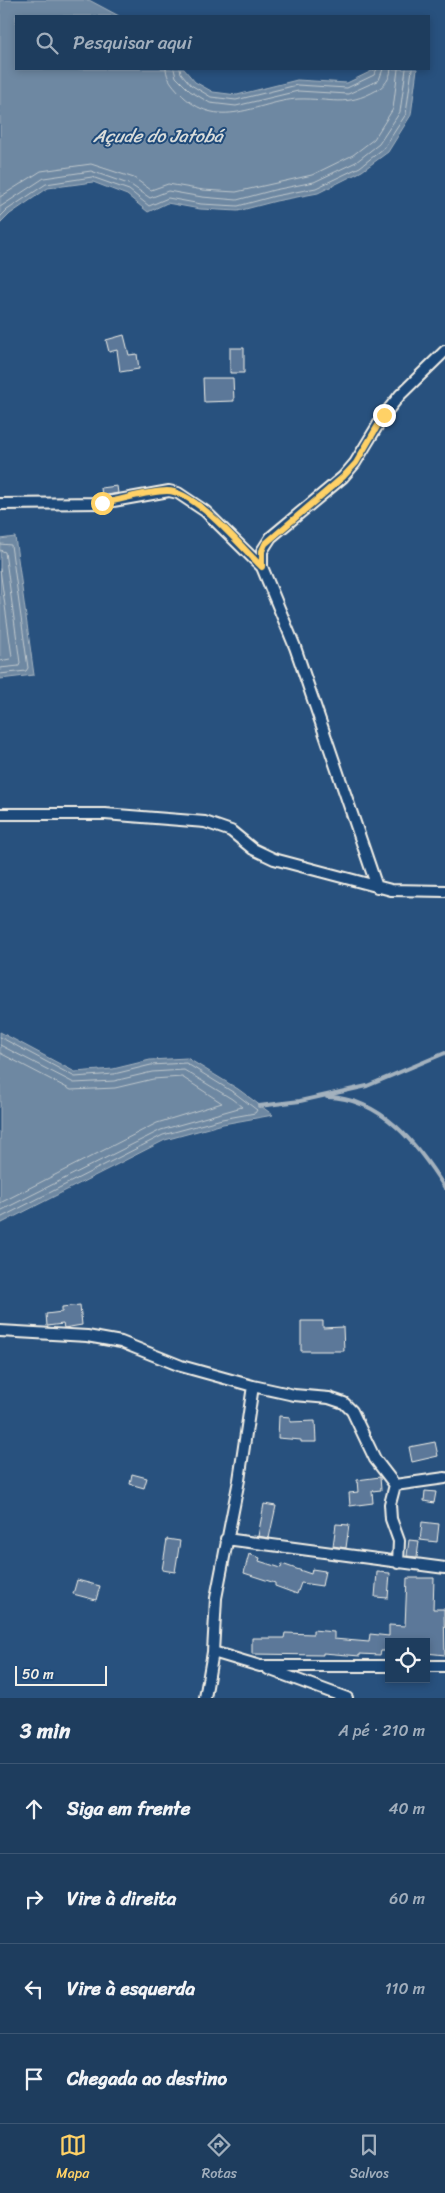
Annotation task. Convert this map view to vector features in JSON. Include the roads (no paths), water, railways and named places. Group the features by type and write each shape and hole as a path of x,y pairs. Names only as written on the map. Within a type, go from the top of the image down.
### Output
{"street":[{"path":"376,887 298,656 262,567 262,551 271,537 343,477 356,463 384,415 400,395 445,351"},
{"path":"0,504 102,503 169,491 178,493 205,512 262,567"},
{"path":"0,814 105,814 205,822 231,832 254,849 274,859 376,887 412,892 445,891"},
{"path":"0,1331 87,1336 121,1342 181,1366 253,1386 294,1396 329,1398 344,1403 352,1411 374,1459 395,1485"},
{"path":"205,1698 213,1652 216,1598 239,1480 253,1386"},
{"path":"395,1485 445,1478"},
{"path":"395,1485 390,1504 391,1519 399,1541 398,1563"},
{"path":"226,1539 445,1568"},
{"path":"213,1652 260,1666 347,1698"},
{"path":"260,1666 385,1666"},
{"path":"430,1666 445,1666"}],"water":[{"name":"Açude do Jatobá","path":"0,0 89,0 117,15 15,15 15,70 185,70 195,82 213,92 237,95 297,80 347,83 374,70 417,70 411,115 388,152 362,171 318,193 238,211 200,209 167,203 148,212 127,195 93,182 48,188 10,214 0,224"},
{"path":"15,537 34,675 0,679 0,539"},
{"path":"0,1032 75,1072 113,1069 150,1060 187,1058 238,1089 273,1115 223,1124 165,1140 0,1224"}],"waterway":[{"path":"259,1106 300,1101 367,1086 445,1053"},
{"path":"327,1097 347,1099 381,1115 410,1141 445,1188"}]}
